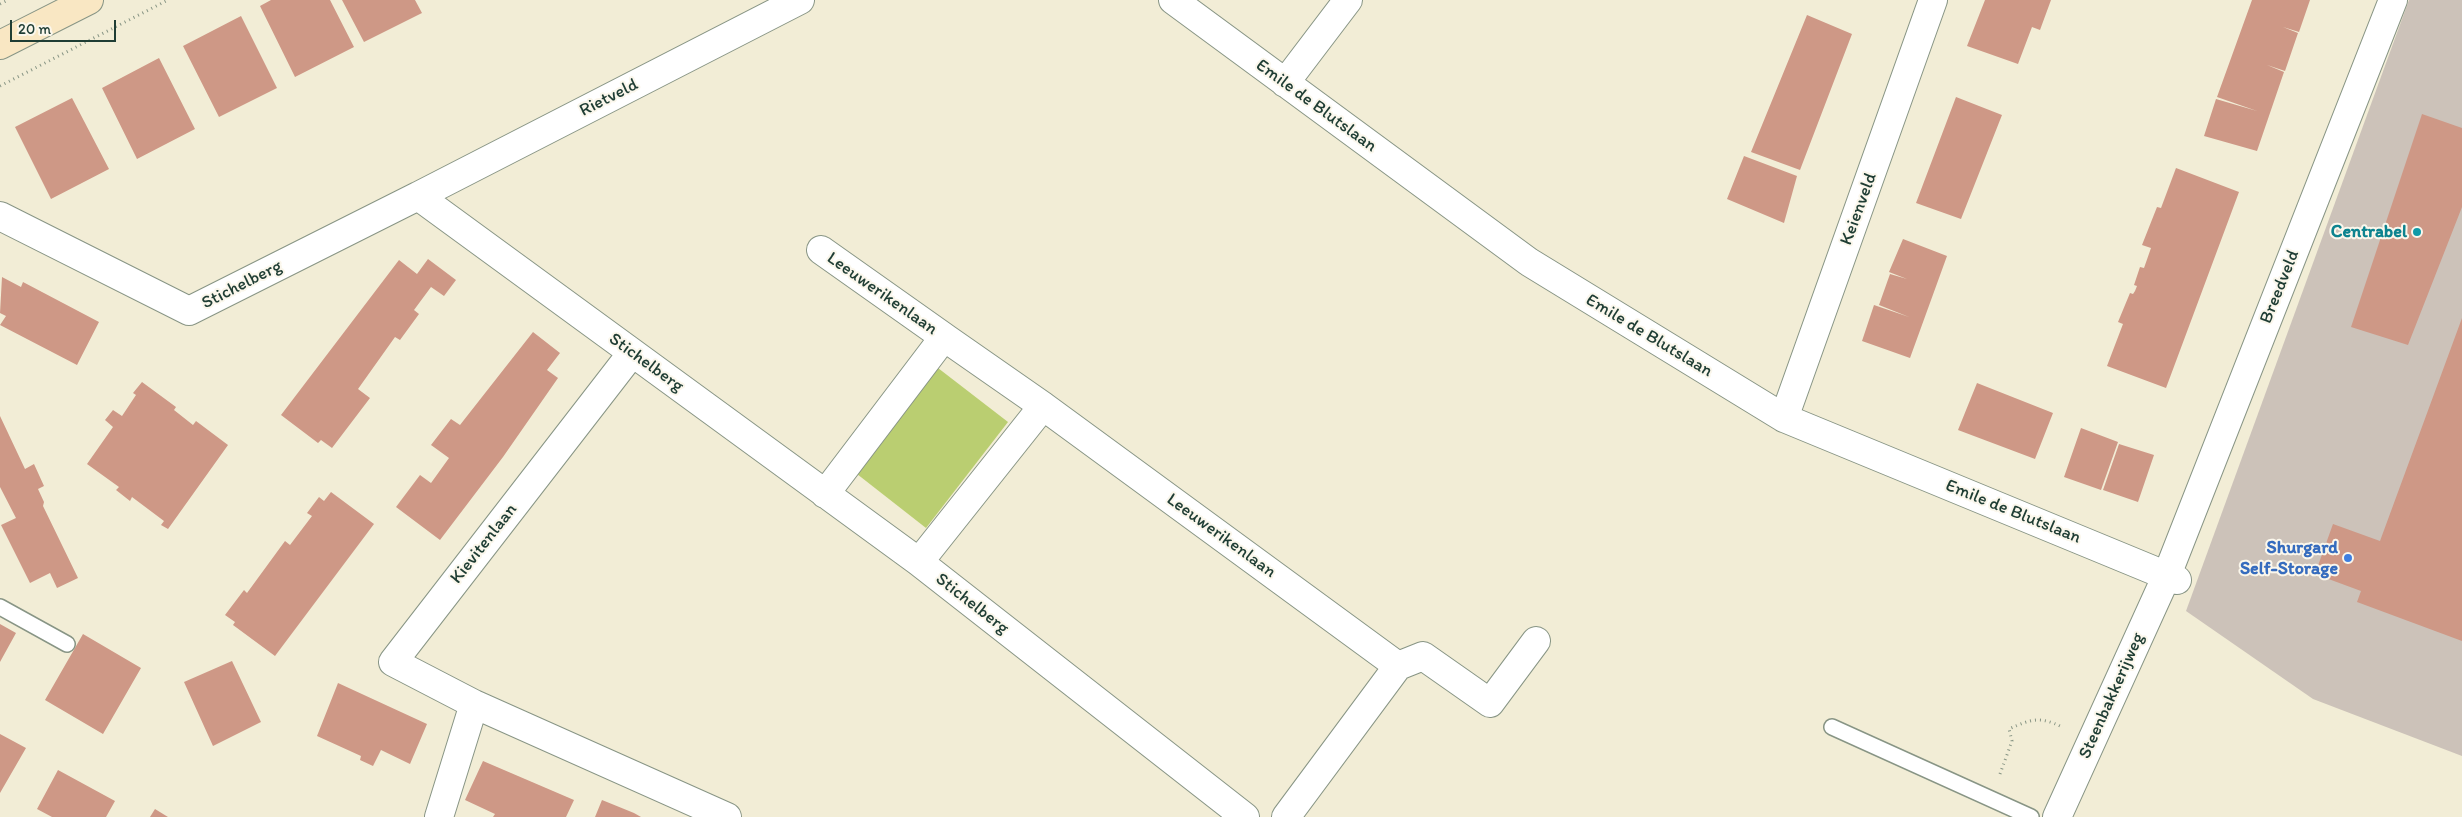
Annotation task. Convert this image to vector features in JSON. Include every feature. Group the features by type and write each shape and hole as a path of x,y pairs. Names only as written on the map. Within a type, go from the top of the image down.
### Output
{"street":[{"path":"0,45 89,0"},
{"name":"Rietveld","path":"418,196 800,0"},
{"name":"Emile de Blutslaan","path":"1173,0 1528,262 1784,418 2172,578"},
{"path":"1286,83 1348,0"},
{"name":"Keienveld","path":"1784,418 1933,0"},
{"name":"Breedveld","path":"2172,578 2393,0"},
{"name":"Stichelberg","path":"0,216 190,311 418,196 918,562 1244,817"},
{"name":"Leeuwerikenlaan","path":"821,250 1043,406 1398,666"},
{"name":"Leeuwerikenlaan","path":"825,494 944,337"},
{"name":"Kievitenlaan","path":"632,354 392,662 474,704 727,817"},
{"path":"918,562 1043,406"},
{"name":"Steenbakkerijweg","path":"2057,817 2172,578"},
{"path":"1286,817 1398,666 1424,656 1490,703 1536,641"},
{"path":"438,817 474,704"}],"lane":[{"path":"0,607 68,644"},
{"path":"1832,727 2031,817"}],"path":[{"path":"0,4 8,0"},
{"path":"0,86 168,0"},
{"path":"1987,797 2006,763 2012,741 2009,729 2028,720 2043,719 2092,741"}],"shaded area":[{"path":"2409,0 2462,0 2462,756 2313,699 2186,611"}],"green space":[{"path":"938,368 1008,422 926,528 857,474"}],"building":[{"path":"271,0 330,0 354,47 295,77 260,6"},
{"path":"342,0 415,0 422,13 364,42"},
{"path":"1985,0 2051,0 2040,30 2032,27 2018,64 1967,46"},
{"path":"2252,0 2310,0 2299,32 2283,27 2298,33 2285,71 2267,65 2284,72 2257,151 2204,136 2216,99 2257,111 2217,97"},
{"path":"1807,15 1852,34 1800,170 1751,152"},
{"path":"241,16 277,88 219,117 183,46"},
{"path":"159,58 195,129 137,159 102,88"},
{"path":"1956,97 2002,115 1961,219 1916,203"},
{"path":"72,98 109,169 51,199 15,127"},
{"name":"Centrabel","path":"2422,114 2462,128 2462,207 2408,345 2351,327"},
{"path":"1744,156 1797,176 1784,223 1727,199"},
{"path":"2176,168 2239,192 2166,388 2107,366 2123,324 2118,322 2130,293 2133,294 2135,291 2137,286 2134,285 2140,267 2144,268 2151,248 2142,245 2157,207 2161,208"},
{"path":"1903,239 1947,256 1910,358 1862,341 1874,305 1909,317 1879,305 1890,274 1907,279 1889,272"},
{"path":"428,259 456,280 444,296 431,287 414,310 419,314 400,340 395,337 358,389 370,398 332,448 321,440 318,443 281,415 399,260 417,274"},
{"path":"2,277 21,287 23,282 99,322 77,365 0,325 6,316 0,313"},
{"path":"2462,318 2462,641 2357,602 2361,591 2315,574 2333,524 2380,541"},
{"path":"533,332 560,353 547,370 558,378 503,457 440,540 396,507 420,475 431,483 449,458 431,445 451,419 460,425"},
{"path":"142,382 176,407 174,410 193,425 196,421 228,445 168,529 161,525 164,521 132,497 130,501 116,490 119,487 87,464 113,427 105,420 113,410 122,416 136,395 133,393"},
{"path":"1977,383 2053,413 2035,459 1958,430"},
{"path":"0,416 25,469 34,464 44,486 38,489 44,502 43,506 78,578 57,588 50,573 30,583 1,525 16,518 0,487"},
{"path":"2081,428 2118,442 2101,490 2064,477"},
{"path":"2119,444 2154,455 2138,502 2103,490"},
{"path":"331,492 374,524 275,656 233,625 235,622 225,615 244,590 247,593 285,541 290,545 312,516 307,513 319,497 324,501"},
{"path":"0,624 16,633 0,662"},
{"path":"83,634 141,668 103,734 45,700"},
{"path":"232,661 261,722 213,746 184,682"},
{"path":"338,683 427,724 410,764 381,750 373,766 360,760 361,756 317,736"},
{"path":"0,734 26,748 0,793"},
{"path":"483,761 574,800 566,817 493,817 495,814 465,800"},
{"path":"58,770 115,801 106,817 52,817 37,809"},
{"path":"602,800 634,813 641,817 595,817"},
{"path":"155,809 168,817 150,817"}],"place":[{"name":"Centrabel","path":"2417,232"},
{"name":"Shurgard Self-Storage","path":"2348,558"}]}
